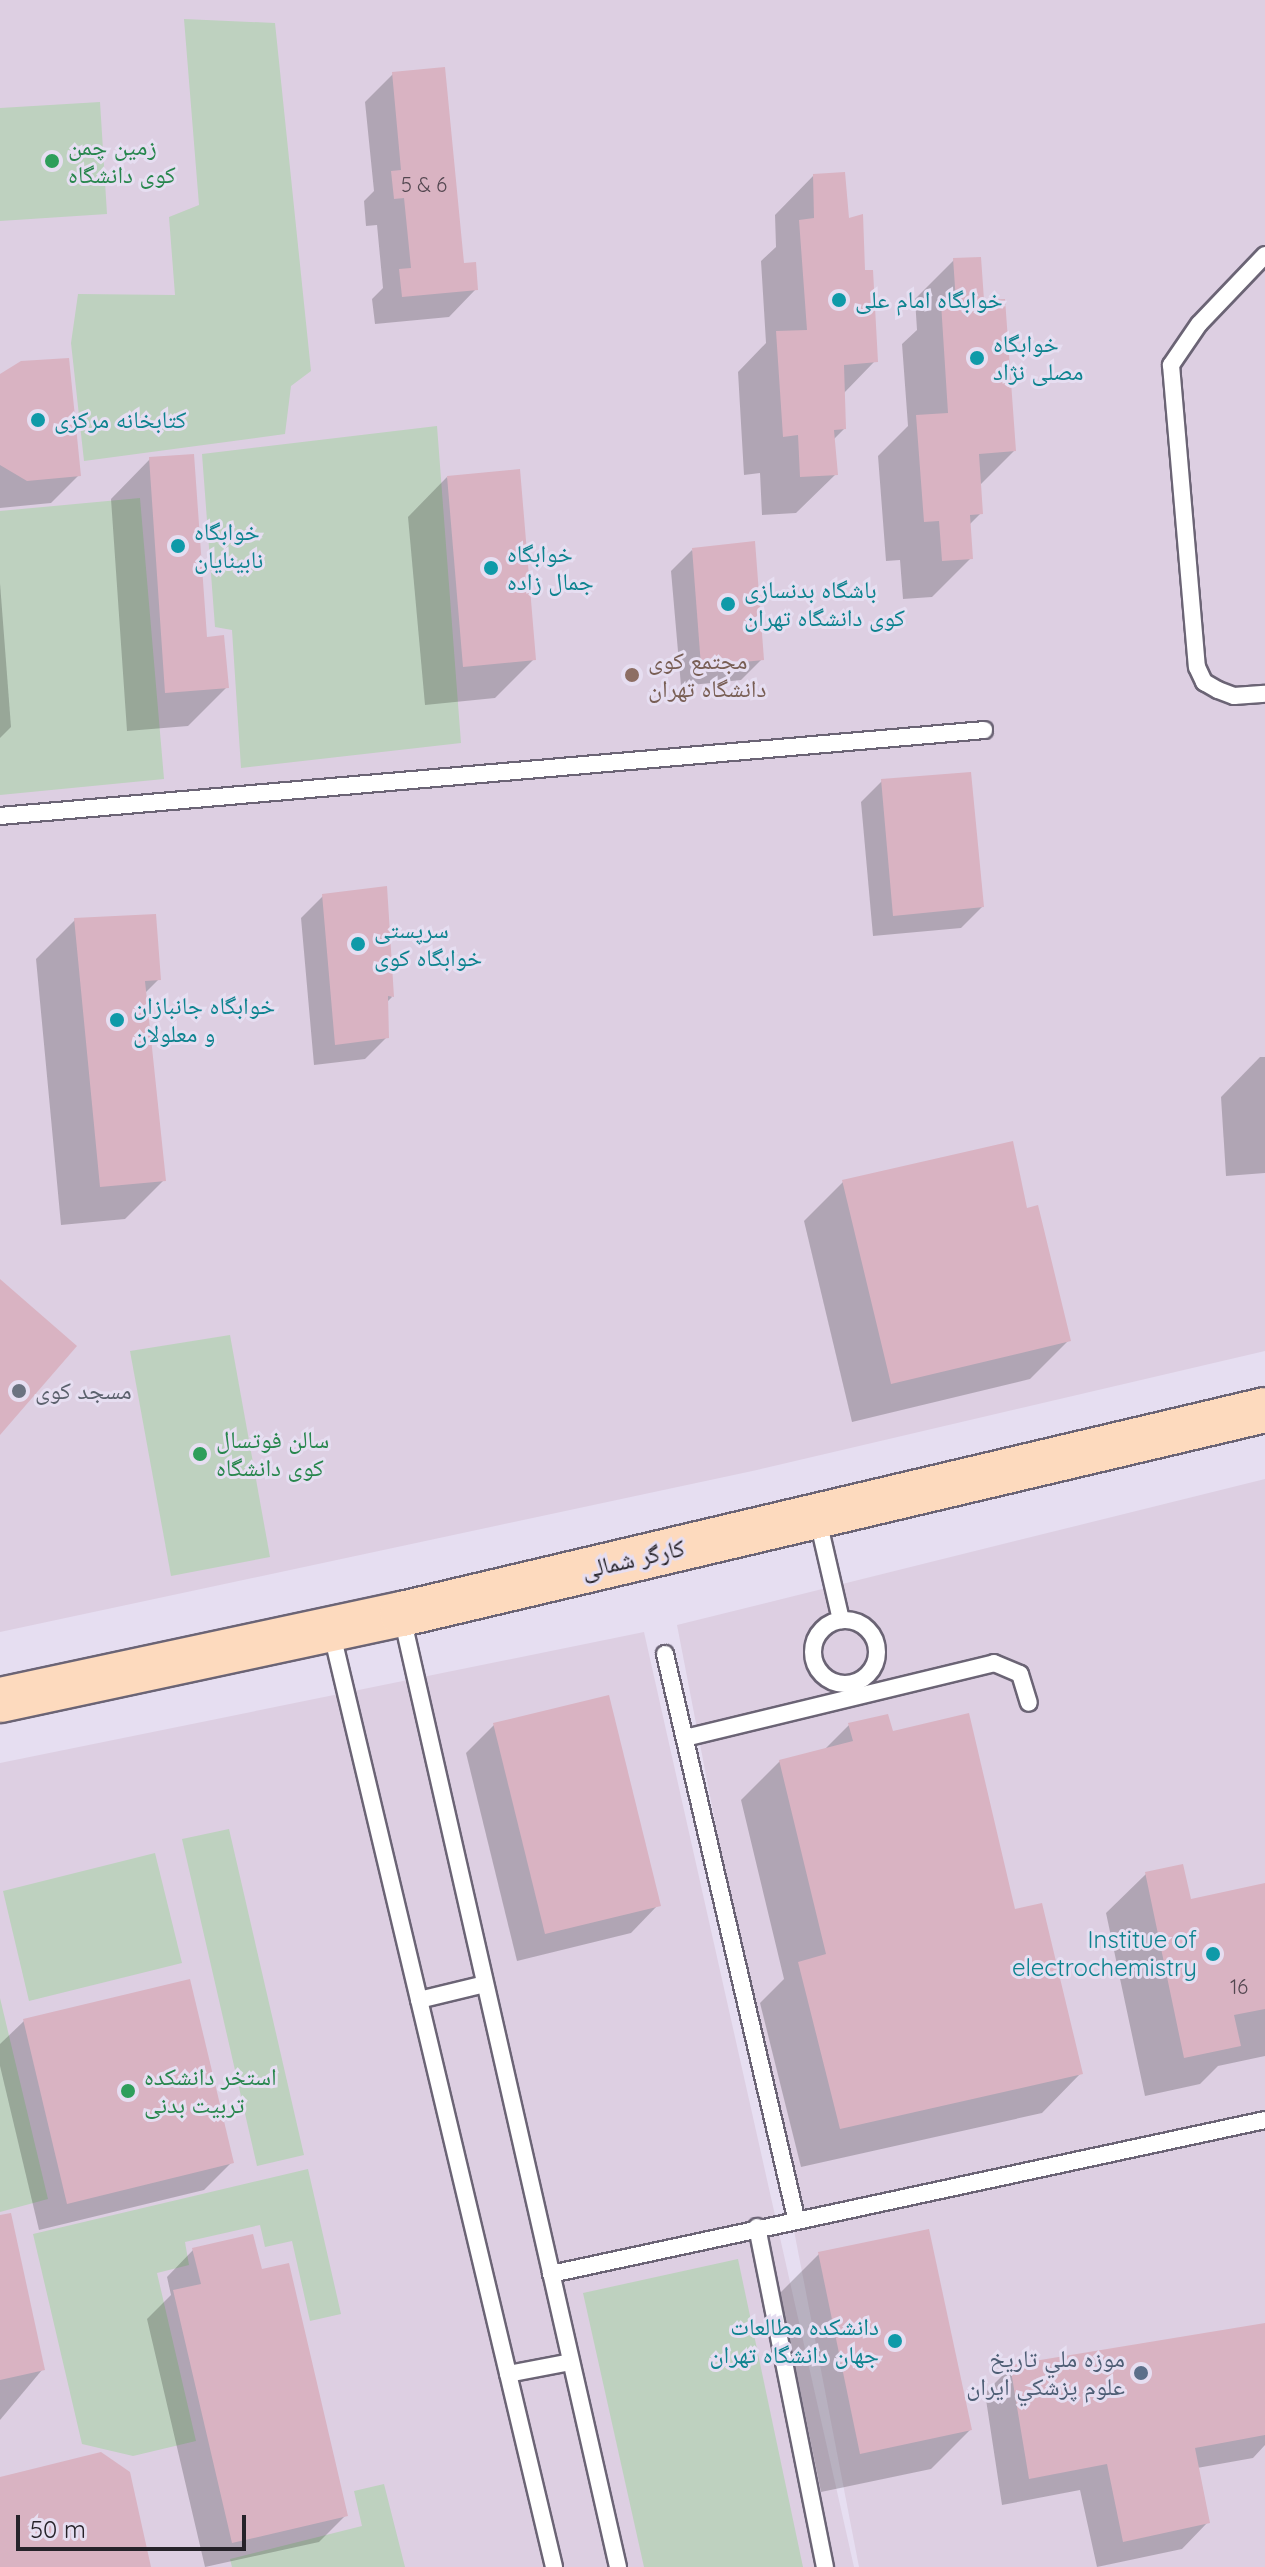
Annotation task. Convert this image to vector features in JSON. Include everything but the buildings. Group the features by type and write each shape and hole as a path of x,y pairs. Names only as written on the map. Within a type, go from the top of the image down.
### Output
{"main road":[{"name":"کارگر شمالی","path":"0,1700 402,1614 1265,1410"}],"lane":[{"path":"1265,255 1199,324 1171,365 1197,667 1204,682 1218,690 1234,696 1265,694"},
{"path":"0,816 984,730"},
{"path":"817,1516 841,1620"},
{"path":"402,1614 618,2567"},
{"path":"841,1620 861,1624 878,1651 871,1671 856,1689 833,1682 814,1659 816,1638 841,1620"},
{"path":"331,1629 554,2567"},
{"path":"665,1654 796,2218"},
{"path":"685,1738 856,1689 994,1663 1020,1674 1029,1703"},
{"path":"419,2000 485,1984"},
{"path":"551,2274 796,2218 1265,2120"},
{"path":"757,2227 825,2567"},
{"path":"508,2374 571,2362"}],"shaded area":[{"name":"مجتمع کوی دانشگاه تهران","path":"0,0 1265,0 1265,1351 757,1470 0,1632"},
{"path":"1265,1479 1265,2567 859,2567 677,1625"},
{"path":"644,1632 854,2567 0,2567 0,1763"}],"green space":[{"path":"184,19 275,23 311,371 291,386 285,434 84,461 71,343 78,294 175,295 169,217 199,205"},
{"name":"زمین چمن کوی دانشگاه","path":"100,102 107,214 0,221 0,108"},
{"path":"437,426 461,743 241,768 232,630 215,627 202,454"},
{"path":"140,498 164,779 0,795 0,511"},
{"name":"سالن فوتسال کوی دانشگاه","path":"230,1335 270,1557 171,1576 130,1351"},
{"path":"229,1829 304,2155 257,2166 182,1839"},
{"path":"155,1853 182,1963 29,2001 3,1891"},
{"path":"0,1998 48,2199 0,2212"},
{"path":"308,2169 341,2314 310,2321 292,2241 265,2247 260,2225 185,2242 189,2265 157,2273 196,2441 133,2456 82,2444 33,2234"},
{"path":"738,2259 803,2567 644,2567 583,2293"},
{"path":"384,2484 405,2567 232,2567 230,2559 362,2526 354,2491"}],"place":[{"name":"زمین چمن کوی دانشگاه","path":"52,161"},
{"name":"خوابگاه امام علی","path":"839,300"},
{"name":"خوابگاه مصلی نژاد","path":"977,358"},
{"name":"کتابخانه مرکزی","path":"38,420"},
{"name":"خوابگاه نابینایان","path":"178,546"},
{"name":"خوابگاه جمال زاده","path":"491,568"},
{"name":"باشگاه بدنسازی کوی دانشگاه تهران","path":"728,604"},
{"name":"مجتمع کوی دانشگاه تهران","path":"632,675"},
{"name":"سرپستی خوابگاه کوی","path":"358,944"},
{"name":"خوابگاه جانبازان و معلولان","path":"117,1020"},
{"name":"مسجد کوی","path":"19,1391"},
{"name":"سالن فوتسال کوی دانشگاه","path":"200,1454"},
{"name":"Institue of electrochemistry","path":"1213,1954"},
{"name":"استخر دانشکده تربیت بدنی","path":"128,2091"},
{"name":"دانشکده مطالعات جهان دانشگاه تهران","path":"895,2341"},
{"name":"موزه ملي تاريخ علوم پزشكي ايران","path":"1141,2373"}]}
